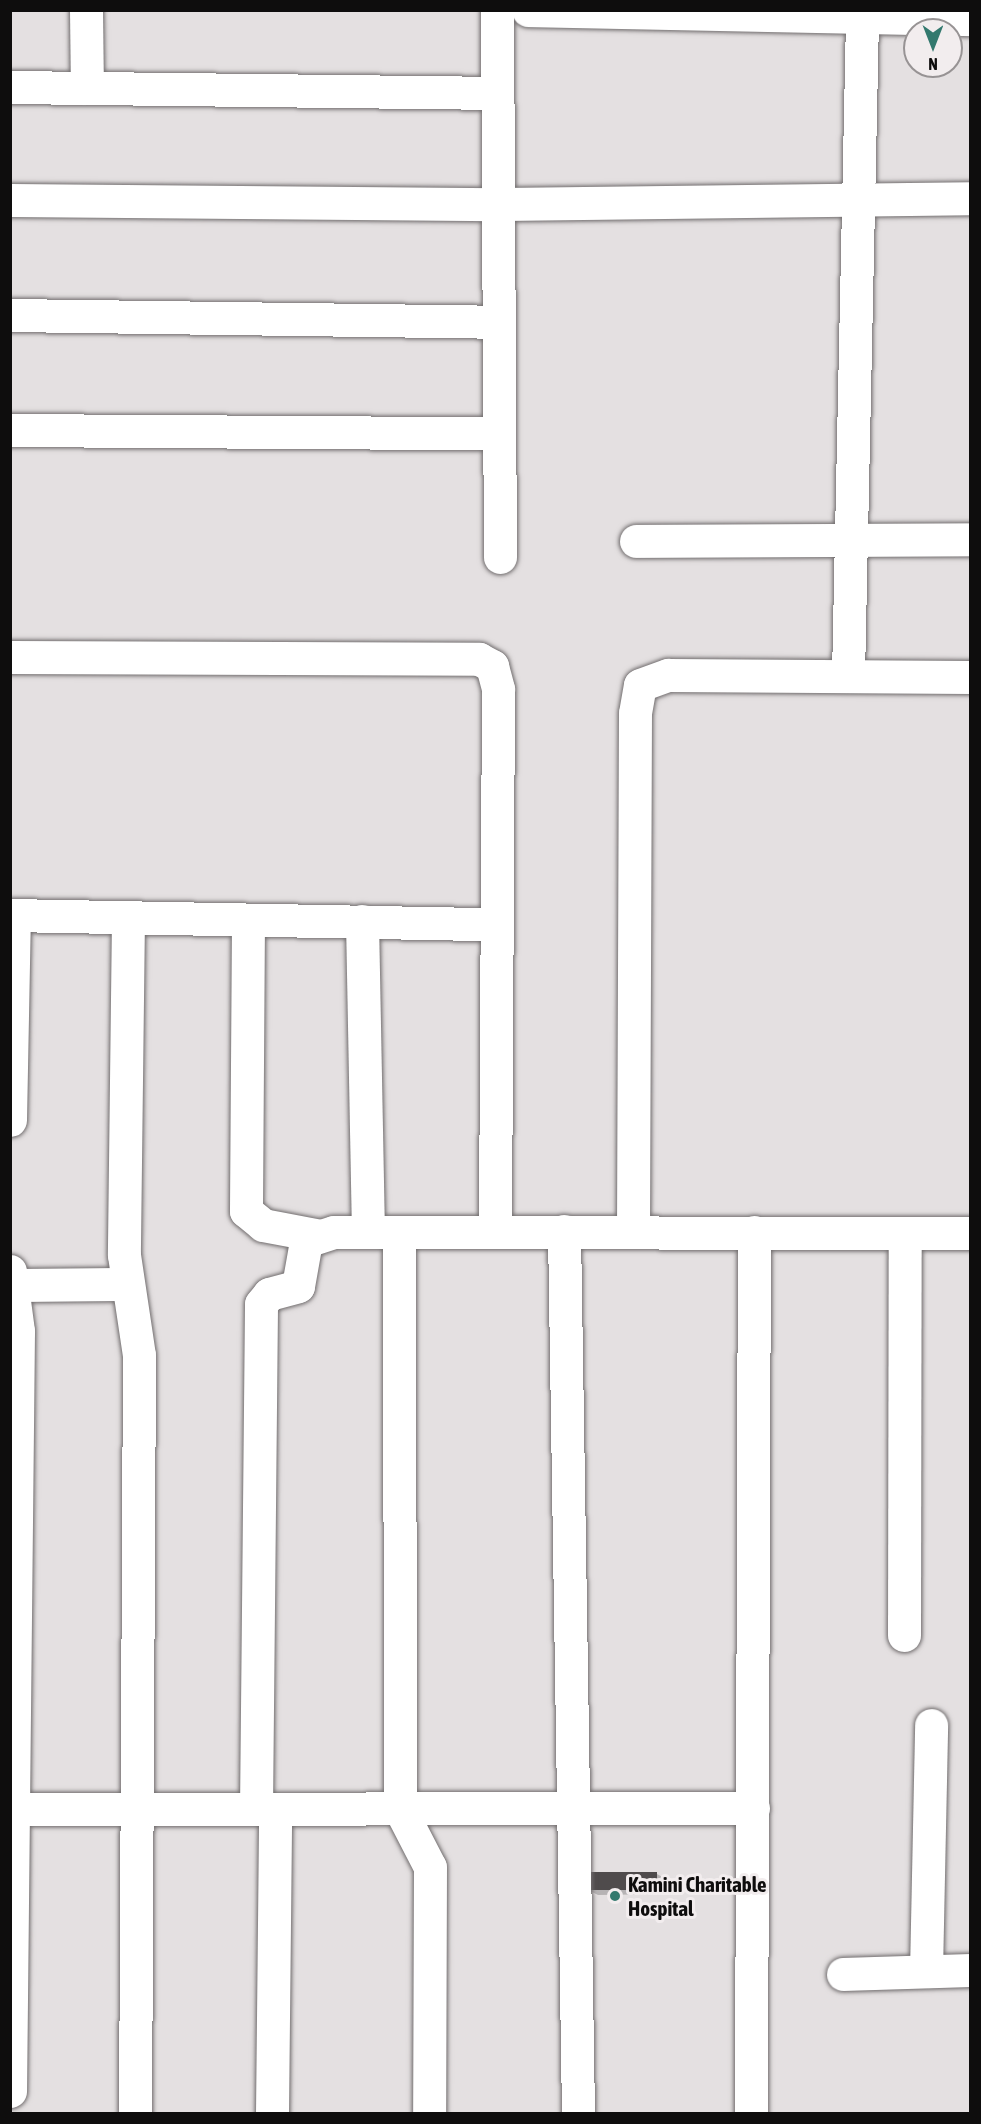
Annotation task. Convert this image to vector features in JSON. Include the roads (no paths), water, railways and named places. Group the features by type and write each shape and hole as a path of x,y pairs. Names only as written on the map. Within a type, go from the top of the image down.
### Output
{"street":[{"path":"86,10 87,88"},
{"path":"497,10 500,557"},
{"path":"528,10 970,19"},
{"path":"848,676 862,17"},
{"path":"10,87 498,93"},
{"path":"10,200 498,204 970,198"},
{"path":"10,315 498,322"},
{"path":"10,430 500,433"},
{"path":"636,541 851,537 970,539"},
{"path":"10,657 486,661 498,689 495,1232"},
{"path":"633,1231 634,713 640,685 668,675 970,677"},
{"path":"10,1120 12,915 496,924"},
{"path":"128,917 127,1284 139,1354 135,2114"},
{"path":"248,920 246,1211 263,1225 316,1234 564,1231 970,1233"},
{"path":"362,921 384,1232 400,1809 430,1867 429,2114"},
{"path":"564,1231 578,2114"},
{"path":"751,2114 754,1232"},
{"path":"904,1635 905,1233"},
{"path":"272,2114 266,1809 261,1304 269,1294 298,1286 306,1241 316,1234"},
{"path":"10,2091 15,1809 18,1331 12,1280 127,1284"},
{"path":"926,1971 931,1725"},
{"path":"15,1809 753,1808"},
{"path":"843,1974 970,1970"}],"place":[{"name":"Kamini Charitable Hospital","path":"615,1896"}]}
